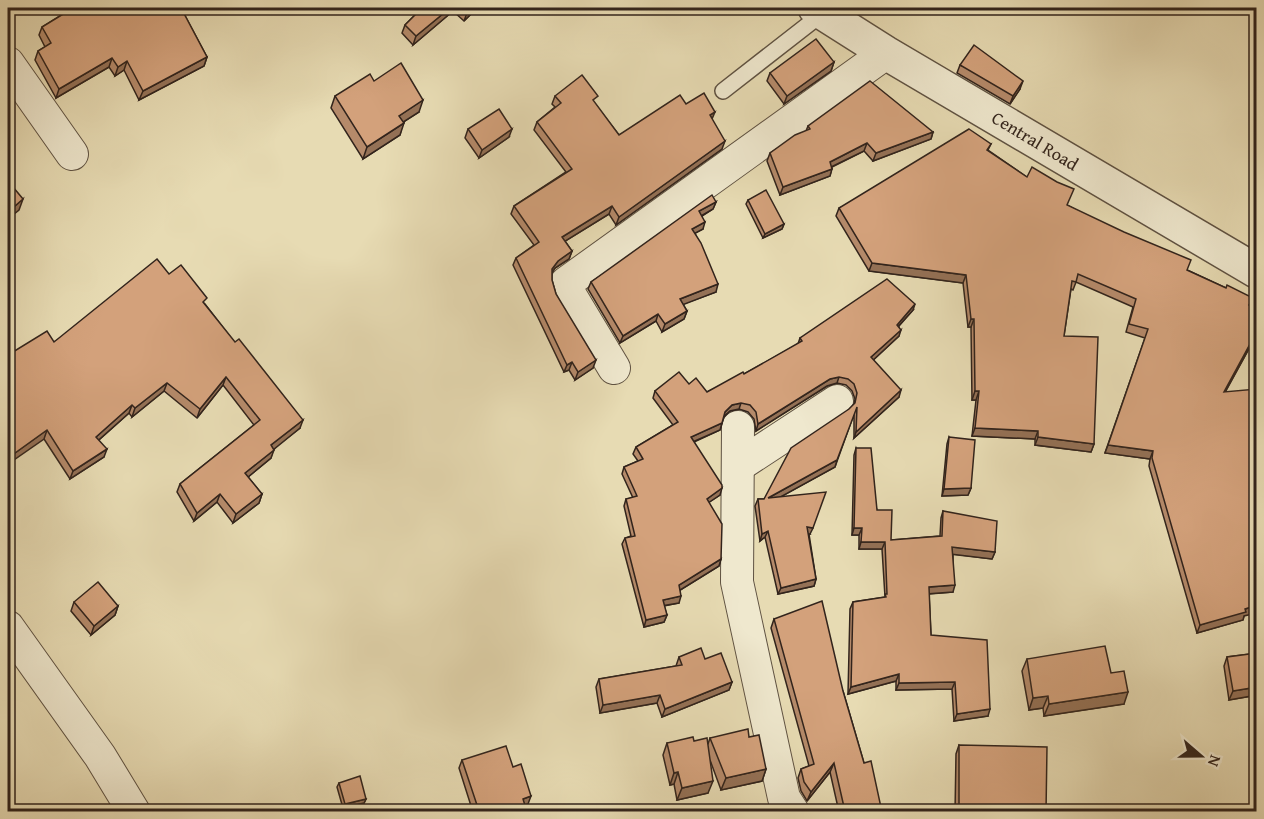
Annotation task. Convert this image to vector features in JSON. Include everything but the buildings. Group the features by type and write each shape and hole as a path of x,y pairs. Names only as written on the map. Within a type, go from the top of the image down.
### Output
{"street":[{"name":"Central Road","path":"819,10 1257,271"},
{"path":"614,368 569,293 566,283 886,52"},
{"path":"8,63 72,154"},
{"path":"738,466 837,401"},
{"path":"738,427 737,582 784,798 793,812"},
{"path":"8,627 100,756 134,812"}],"lane":[{"path":"723,91 819,10"}]}
